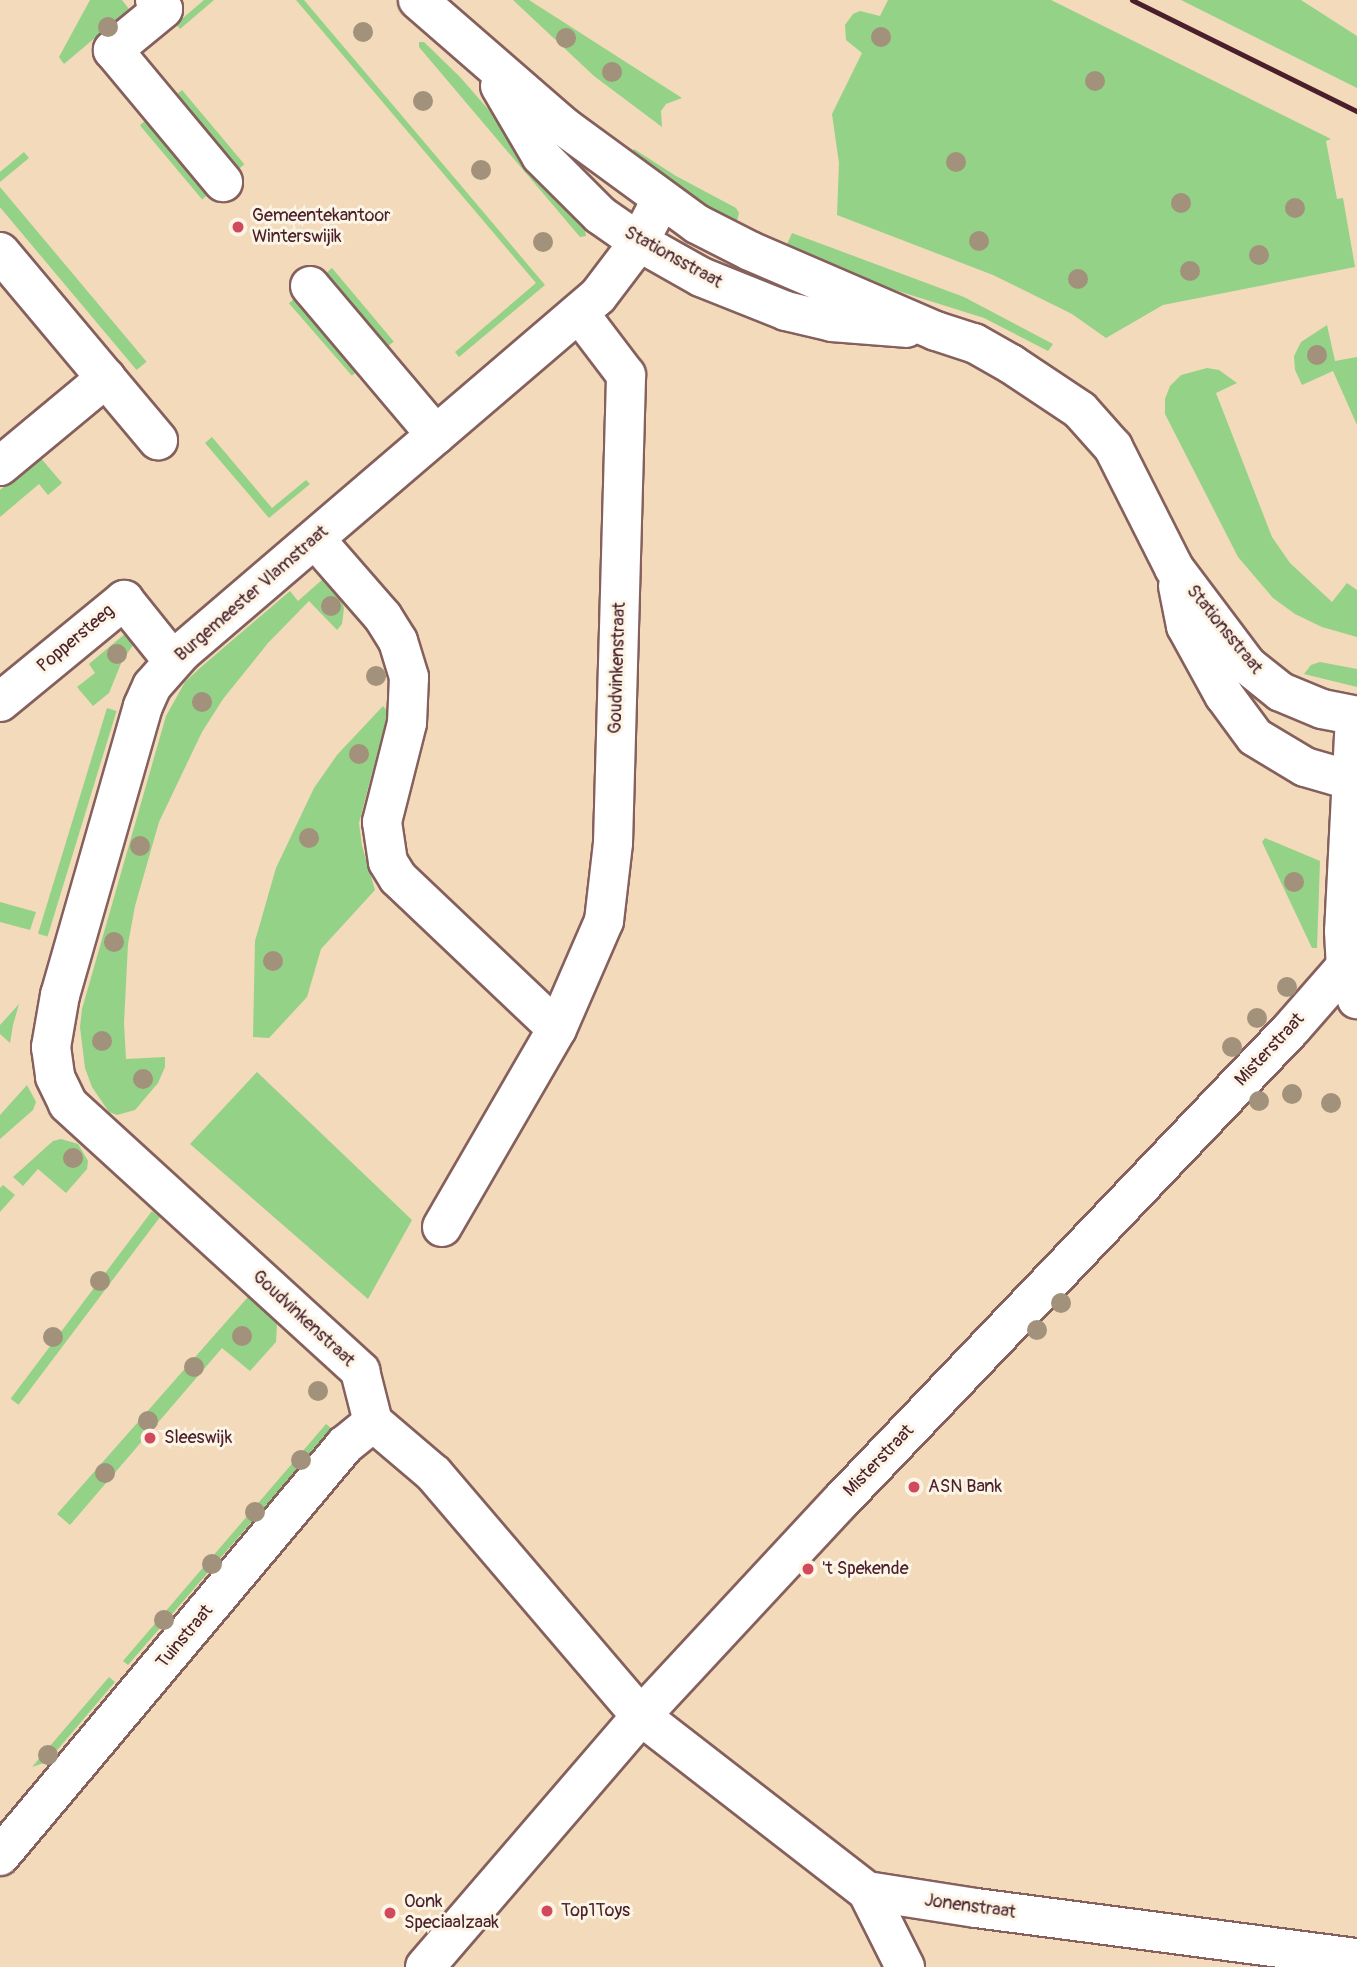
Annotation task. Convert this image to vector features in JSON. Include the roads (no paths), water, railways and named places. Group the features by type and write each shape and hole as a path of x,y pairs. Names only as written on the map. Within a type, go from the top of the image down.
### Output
{"street":[{"path":"155,0 163,9 113,50 223,182"},
{"name":"Stationsstraat","path":"418,0 563,126 661,201 697,224 750,251 936,331 974,343 1056,392 1096,425 1114,447 1174,568 1256,675 1281,692 1321,709 1356,716"},
{"name":"Stationsstraat","path":"486,61 541,156 600,215 639,242 701,277 786,311 832,322 936,331"},
{"name":"Burgemeester Vlamstraat","path":"68,1104 55,1077 51,1047 60,995 143,706 152,687 173,661 579,313 612,281 639,242 661,201"},
{"path":"0,252 158,440"},
{"path":"310,286 436,435"},
{"name":"Goudvinkenstraat","path":"442,1227 557,1028 604,921 614,816 626,375 579,313"},
{"path":"0,466 106,378"},
{"path":"315,539 383,617 398,641 409,677 407,723 382,822 388,862 398,878 557,1028"},
{"name":"Stationsstraat","path":"1174,568 1186,626 1224,695 1255,737 1306,767 1354,782"},
{"name":"Poppersteeg","path":"0,702 124,600 173,661"},
{"path":"1351,982 1344,931 1356,716"},
{"name":"Misterstraat","path":"425,1967 641,1716 840,1502 1293,1028 1351,982"},
{"name":"Goudvinkenstraat","path":"68,1104 360,1371 373,1422"},
{"path":"373,1422 434,1474 641,1716"},
{"name":"Tuinstraat","path":"0,1856 345,1445 373,1422"},
{"name":"Jonenstraat","path":"641,1716 867,1891 989,1910 1357,1958"},
{"path":"867,1891 905,1967"}],"railway":[{"path":"1132,0 1357,111"}],"place":[{"name":"Gemeentekantoor Winterswijik","path":"238,227"},
{"name":"Sleeswijk","path":"150,1438"},
{"name":"ASN Bank","path":"914,1487"},
{"name":"'t Spekende","path":"808,1569"},
{"name":"Top1Toys","path":"547,1911"},
{"name":"Oonk Speciaalzaak","path":"390,1913"}]}
